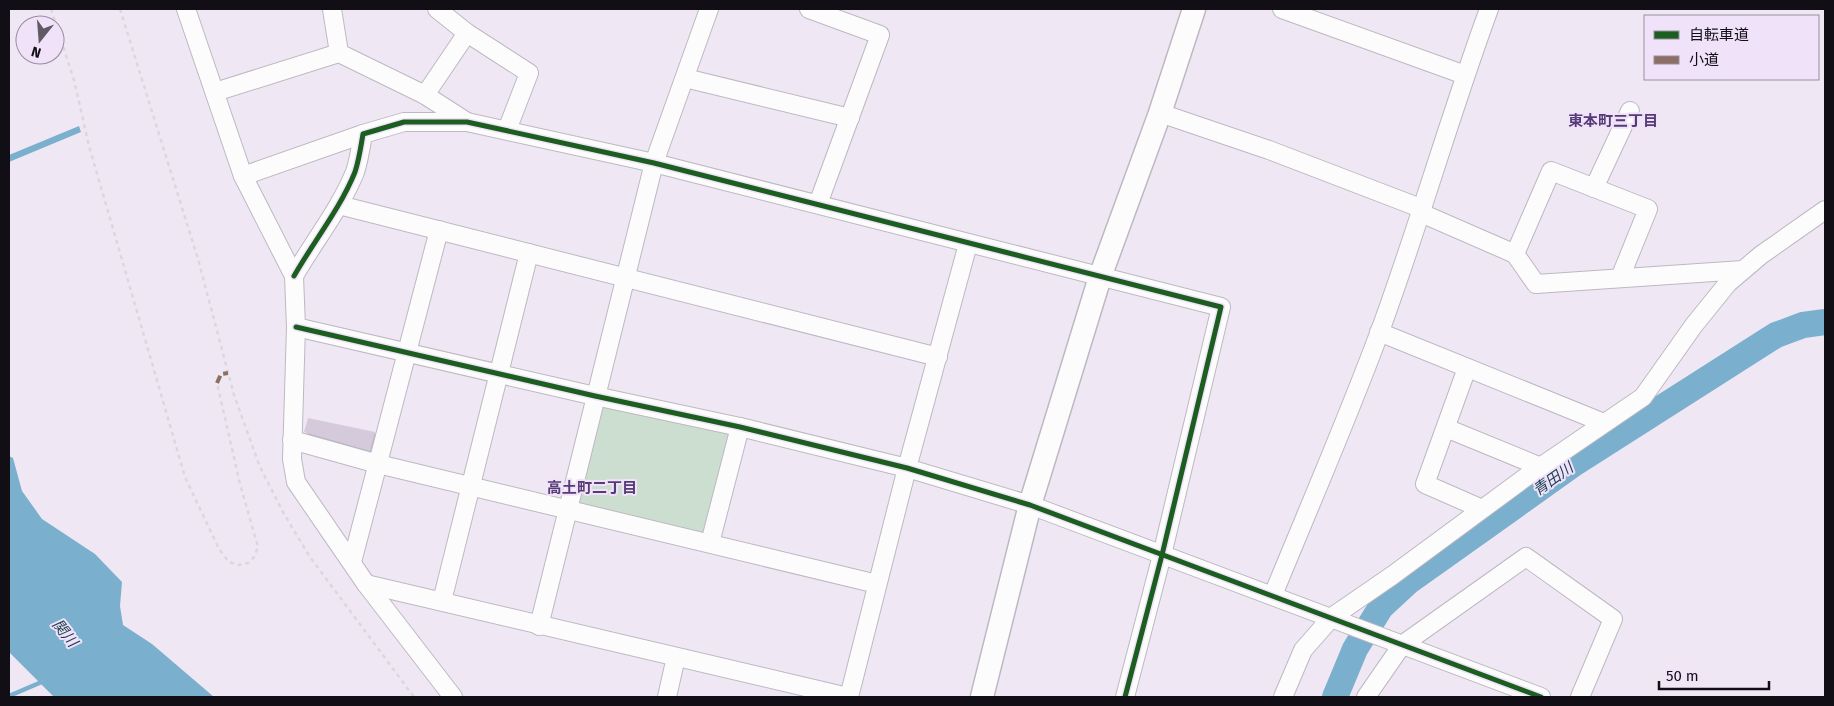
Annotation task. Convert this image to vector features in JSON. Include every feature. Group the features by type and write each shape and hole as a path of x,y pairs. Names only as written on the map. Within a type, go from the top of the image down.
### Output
{"street":[{"path":"186,9 243,176 294,276 296,326 292,459 296,482 309,504 366,584 453,697"},
{"path":"332,9 338,54"},
{"path":"436,9 467,33 529,73 507,130"},
{"path":"539,626 654,163 709,9"},
{"path":"809,9 880,35 818,204"},
{"path":"982,697 1030,505 1100,277 1160,113 1194,9"},
{"path":"1282,9 1465,75"},
{"path":"1273,595 1380,332 1422,211 1465,75 1489,9"},
{"path":"425,95 467,33"},
{"path":"215,92 338,54 425,95 467,122"},
{"path":"685,78 850,118"},
{"path":"1594,188 1630,111"},
{"path":"1160,113 1269,150 1422,211 1515,254 1536,284 1743,270"},
{"path":"243,176 404,122 467,122 654,163 1221,307 1162,555 1125,697"},
{"path":"294,276 313,242 339,205 355,170 364,134"},
{"path":"1515,254 1551,170 1648,209 1620,278"},
{"path":"339,205 938,357"},
{"path":"1283,697 1303,650 1337,619 1482,509 1604,423 1643,398 1694,325 1728,283 1761,255 1825,210"},
{"path":"352,562 439,230"},
{"path":"366,584 848,697 907,468 968,244"},
{"path":"442,602 529,253"},
{"path":"296,326 595,396 740,427 907,468 1030,505 1542,697"},
{"path":"1380,332 1604,423"},
{"path":"1467,368 1425,484 1482,509"},
{"path":"710,543 740,427"},
{"path":"1446,428 1541,467"},
{"path":"292,440 471,487 878,584"},
{"path":"1366,697 1396,643 1526,557 1612,619 1580,697"},
{"path":"667,697 676,657"}],"path":[{"path":"51,9 74,80 89,146 185,477 219,549 229,562 239,565 248,563 254,557 258,547 240,484 217,384"},
{"path":"120,9 198,259 234,395 260,467 284,514 310,557 414,697"}],"green space":[{"path":"600,398 732,432 706,535 576,503"}],"water":[{"path":"79,126 81,132 9,162 9,155"},
{"name":"関川","path":"9,456 13,458 22,491 42,519 95,554 122,582 120,606 123,625 152,644 214,697 54,697 9,652"}],"building":[{"path":"308,418 375,432 370,451 304,432"}],"waterway":[{"name":"青田川","path":"1335,697 1355,649 1381,607 1408,582 1575,463 1776,335 1803,325 1825,322"},
{"path":"9,696 44,681"}],"marked path":[{"path":"217,383 221,374 228,373"}],"cycle path":[{"path":"294,276 349,186 355,172 363,134 404,122 467,122 654,163 1221,307 1162,555 1125,697"},
{"path":"296,327 595,396 740,427 907,468 1030,505 1541,697"}],"district":[{"name":"東本町三丁目","path":"1613,121"},
{"name":"高土町二丁目","path":"592,488"}]}
